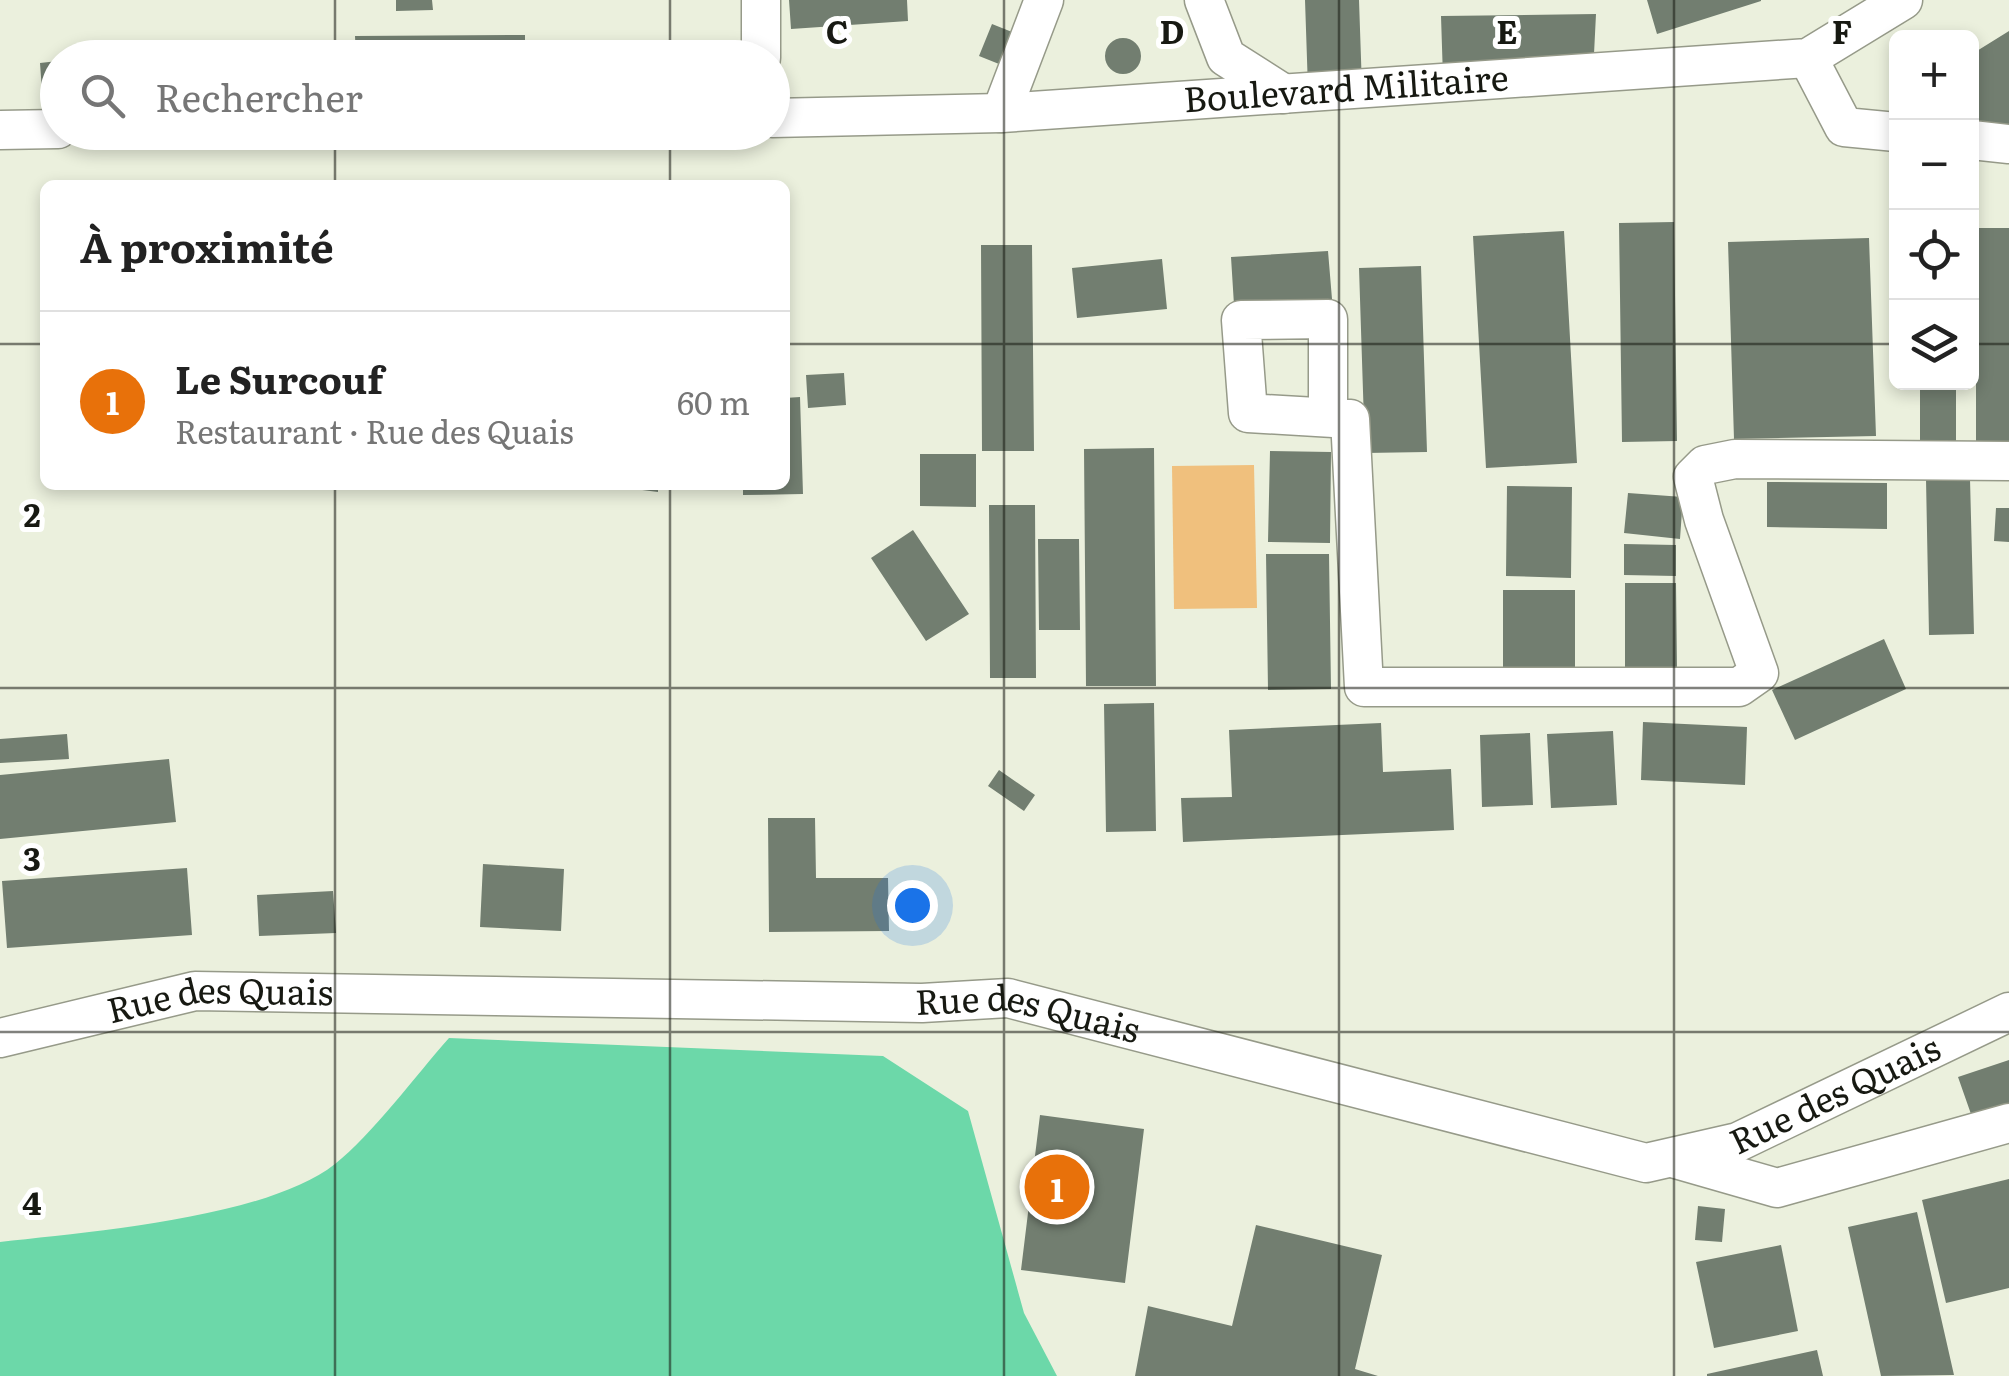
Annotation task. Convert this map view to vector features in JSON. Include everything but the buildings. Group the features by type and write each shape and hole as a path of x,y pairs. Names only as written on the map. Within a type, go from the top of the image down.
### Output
{"street":[{"path":"760,40 761,0"},
{"path":"1001,113 1044,0"},
{"path":"1204,0 1226,58 1284,94"},
{"name":"Boulevard Militaire","path":"790,116 1001,113 1808,58 1903,0"},
{"path":"1808,58 1844,127 1889,131"},
{"path":"0,130 40,130"},
{"path":"1979,141 2009,144"},
{"path":"1328,418 1350,419 1364,687 1739,687 1759,673 1704,520 1693,477 1705,466 1735,459 2009,461"},
{"name":"Rue des Quais","path":"0,1038 195,991 922,1003 1008,998 1646,1163 1676,1160 1738,1142 2009,1012"},
{"path":"1676,1160 1778,1188 2009,1122"}],"shaded area":[{"path":"1254,465 1257,608 1174,609 1172,466"},
{"path":"449,1038 883,1056 968,1111 1024,1313 1057,1376 0,1376 0,1242 175,1220 266,1198 305,1182 335,1164 364,1138"}],"place":[{"name":"Le Surcouf","path":"1057,1187"}]}
